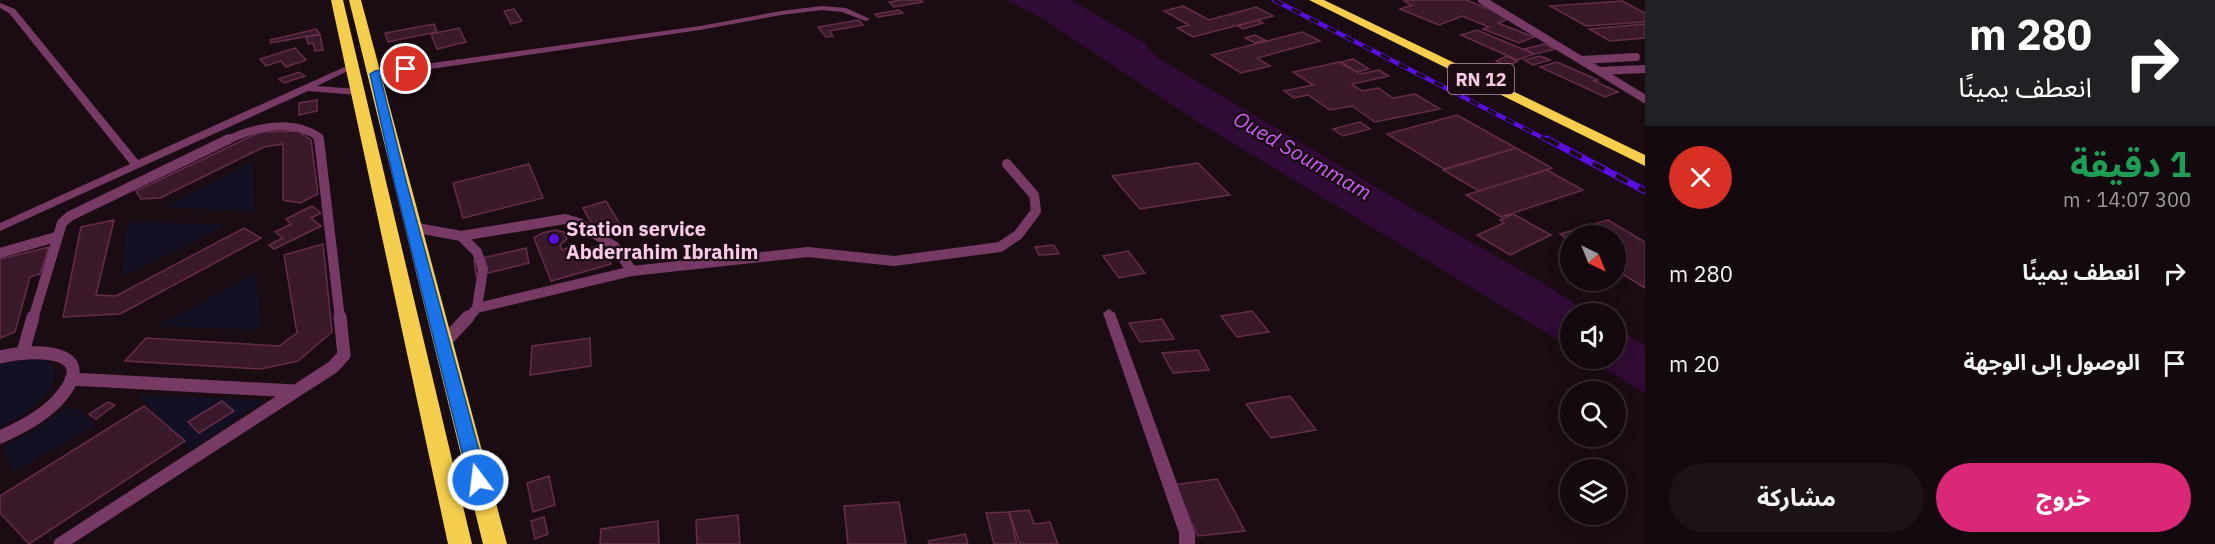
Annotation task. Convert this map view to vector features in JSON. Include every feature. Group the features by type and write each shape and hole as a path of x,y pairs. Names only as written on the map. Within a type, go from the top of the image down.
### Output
{"highway":[{"path":"338,0 460,544"},
{"path":"355,0 495,544"},
{"name":"RN 12","path":"1315,0 1645,161"},
{"name":"RN 12","path":"1331,0 1565,108 1645,149"}],"street":[{"path":"0,5 12,11 136,165"},
{"path":"375,74 700,28 822,8 843,10 866,18"},
{"path":"0,15 12,11"},
{"path":"0,227 352,67"},
{"path":"303,90 333,89 357,92"},
{"path":"1109,313 1187,533 1187,544"}],"lane":[{"path":"1482,0 1645,99"},
{"path":"1581,60 1636,57"},
{"path":"1599,71 1645,69"},
{"path":"23,352 56,237 62,223 70,216 238,135 282,125 308,129 319,137 344,355 333,367 60,544"},
{"path":"442,345 477,308 632,271 808,252 894,261 1000,248 1018,235 1036,211 1034,195 1008,164"},
{"path":"412,227 461,236 565,219 579,223 615,247 632,271"},
{"path":"461,236 477,252 483,269 477,308"},
{"path":"0,253 56,237"},
{"path":"0,357 23,352 50,351 67,360 71,367 70,379 50,408 20,428 0,437"},
{"path":"70,379 296,391"}],"shaded area":[{"path":"253,162 255,212 164,207"},
{"path":"133,222 222,224 222,227 127,275 122,273 128,225"},
{"path":"255,273 261,327 257,330 158,326"},
{"path":"41,359 51,364 56,373 53,383 35,406 0,426 0,363"},
{"path":"138,395 265,400 190,450"},
{"path":"76,408 95,425 14,472 2,447 37,429 64,409"}],"water":[{"name":"Oued Soummam","path":"1006,0 1071,0 1145,43 1150,51 1161,60 1531,276 1574,303 1560,303 1560,341 1206,127 1040,17"},
{"path":"1626,334 1645,345 1645,393 1605,369 1626,369"}],"building":[{"path":"921,0 923,2 894,7 889,2"},
{"path":"1466,0 1511,18 1498,23 1534,37 1519,43 1483,29 1489,27 1462,16 1439,25 1400,9 1412,5 1404,1"},
{"path":"1622,1 1645,13 1645,22 1586,26 1550,6"},
{"path":"1183,6 1209,20 1256,7 1273,16 1193,37 1177,28 1189,25 1164,11"},
{"path":"514,9 522,21 511,24 504,11"},
{"path":"899,10 903,13 878,17 875,14"},
{"path":"859,20 863,25 829,31 833,36 826,37 818,27"},
{"path":"1258,20 1263,23 1243,29 1238,26"},
{"path":"434,24 437,32 388,42 385,33"},
{"path":"1645,24 1645,38 1610,41 1589,29"},
{"path":"459,28 466,42 437,49 431,34"},
{"path":"316,29 320,34 271,43 270,40"},
{"path":"1477,30 1534,54 1517,60 1461,35"},
{"path":"1302,32 1320,41 1257,58 1270,66 1241,73 1212,55"},
{"path":"320,35 323,50 315,51 313,43 308,44 306,37"},
{"path":"1255,35 1265,40 1255,43 1245,38"},
{"path":"1544,44 1555,49 1535,54 1524,49"},
{"path":"295,48 306,60 286,67 281,61 266,66 260,59"},
{"path":"1507,56 1518,61 1508,66 1496,61"},
{"path":"1540,56 1550,60 1533,65 1524,60"},
{"path":"1353,59 1369,69 1357,72 1341,62"},
{"path":"1339,62 1360,74 1379,70 1389,76 1352,84 1362,91 1378,88 1393,98 1415,94 1440,109 1375,122 1352,106 1330,110 1308,95 1294,98 1284,91 1313,85 1293,72"},
{"path":"1557,62 1598,80 1594,81 1618,92 1605,97 1540,67"},
{"path":"299,72 305,76 284,83 279,79"},
{"path":"317,100 317,111 299,115 299,103"},
{"path":"1457,115 1516,148 1444,169 1387,134"},
{"path":"1360,122 1370,129 1343,136 1333,129"},
{"path":"298,131 311,140 318,194 300,203 283,200 283,144 264,147 160,198 141,199 136,191 260,132"},
{"path":"1516,148 1552,168 1479,191 1443,170"},
{"path":"1198,163 1230,195 1140,209 1112,176"},
{"path":"529,164 543,198 463,218 453,183"},
{"path":"1547,170 1583,190 1501,217 1466,195"},
{"path":"606,201 624,231 600,239 583,208"},
{"path":"312,206 321,213 311,218 321,226 274,249 269,245 283,238 275,232 291,224 286,219"},
{"path":"1513,214 1551,235 1510,255 1477,235 1504,223 1500,220"},
{"path":"114,220 96,295 116,296 244,228 261,238 120,314 63,317 81,227"},
{"path":"1608,220 1616,225 1591,225"},
{"path":"555,230 564,232 567,239 560,245 562,250 570,247 573,253 601,245 611,264 551,281 534,238 542,233"},
{"path":"1626,231 1645,242 1645,288 1626,276"},
{"path":"323,244 332,332 298,361 261,369 125,361 146,338 279,346 297,333 284,255"},
{"path":"1054,245 1059,254 1039,255 1035,247"},
{"path":"49,247 40,274 30,277 15,332 0,338 0,259"},
{"path":"526,248 529,263 476,276 474,260"},
{"path":"1128,251 1145,273 1119,278 1103,256"},
{"path":"1252,311 1269,332 1237,337 1221,316"},
{"path":"1162,319 1174,339 1140,342 1129,323"},
{"path":"590,338 591,366 530,375 532,346"},
{"path":"1198,350 1209,370 1173,373 1162,353"},
{"path":"1290,396 1316,430 1271,438 1246,404"},
{"path":"222,401 234,411 199,433 188,422"},
{"path":"108,402 115,405 96,419 89,414"},
{"path":"144,406 185,441 29,544 0,513 0,496"},
{"path":"549,476 555,505 533,512 527,483"},
{"path":"1217,479 1245,531 1198,536 1172,485"},
{"path":"899,502 906,544 848,544 844,506"},
{"path":"1029,510 1034,524 1050,522 1058,544 1020,544 1009,512"},
{"path":"1009,512 1017,544 994,544 986,513"},
{"path":"738,515 740,544 697,544 696,520"},
{"path":"544,517 548,534 535,539 531,521"},
{"path":"658,521 659,544 600,544 601,529"},
{"path":"965,534 968,544 929,544 928,541"}],"railway":[{"path":"1274,0 1549,141"},
{"path":"1547,139 1645,191"}],"place":[{"name":"Station service Abderrahim Ibrahim","path":"554,239"}],"route":[{"path":"406,69 375,74 400,181 478,480"}]}
